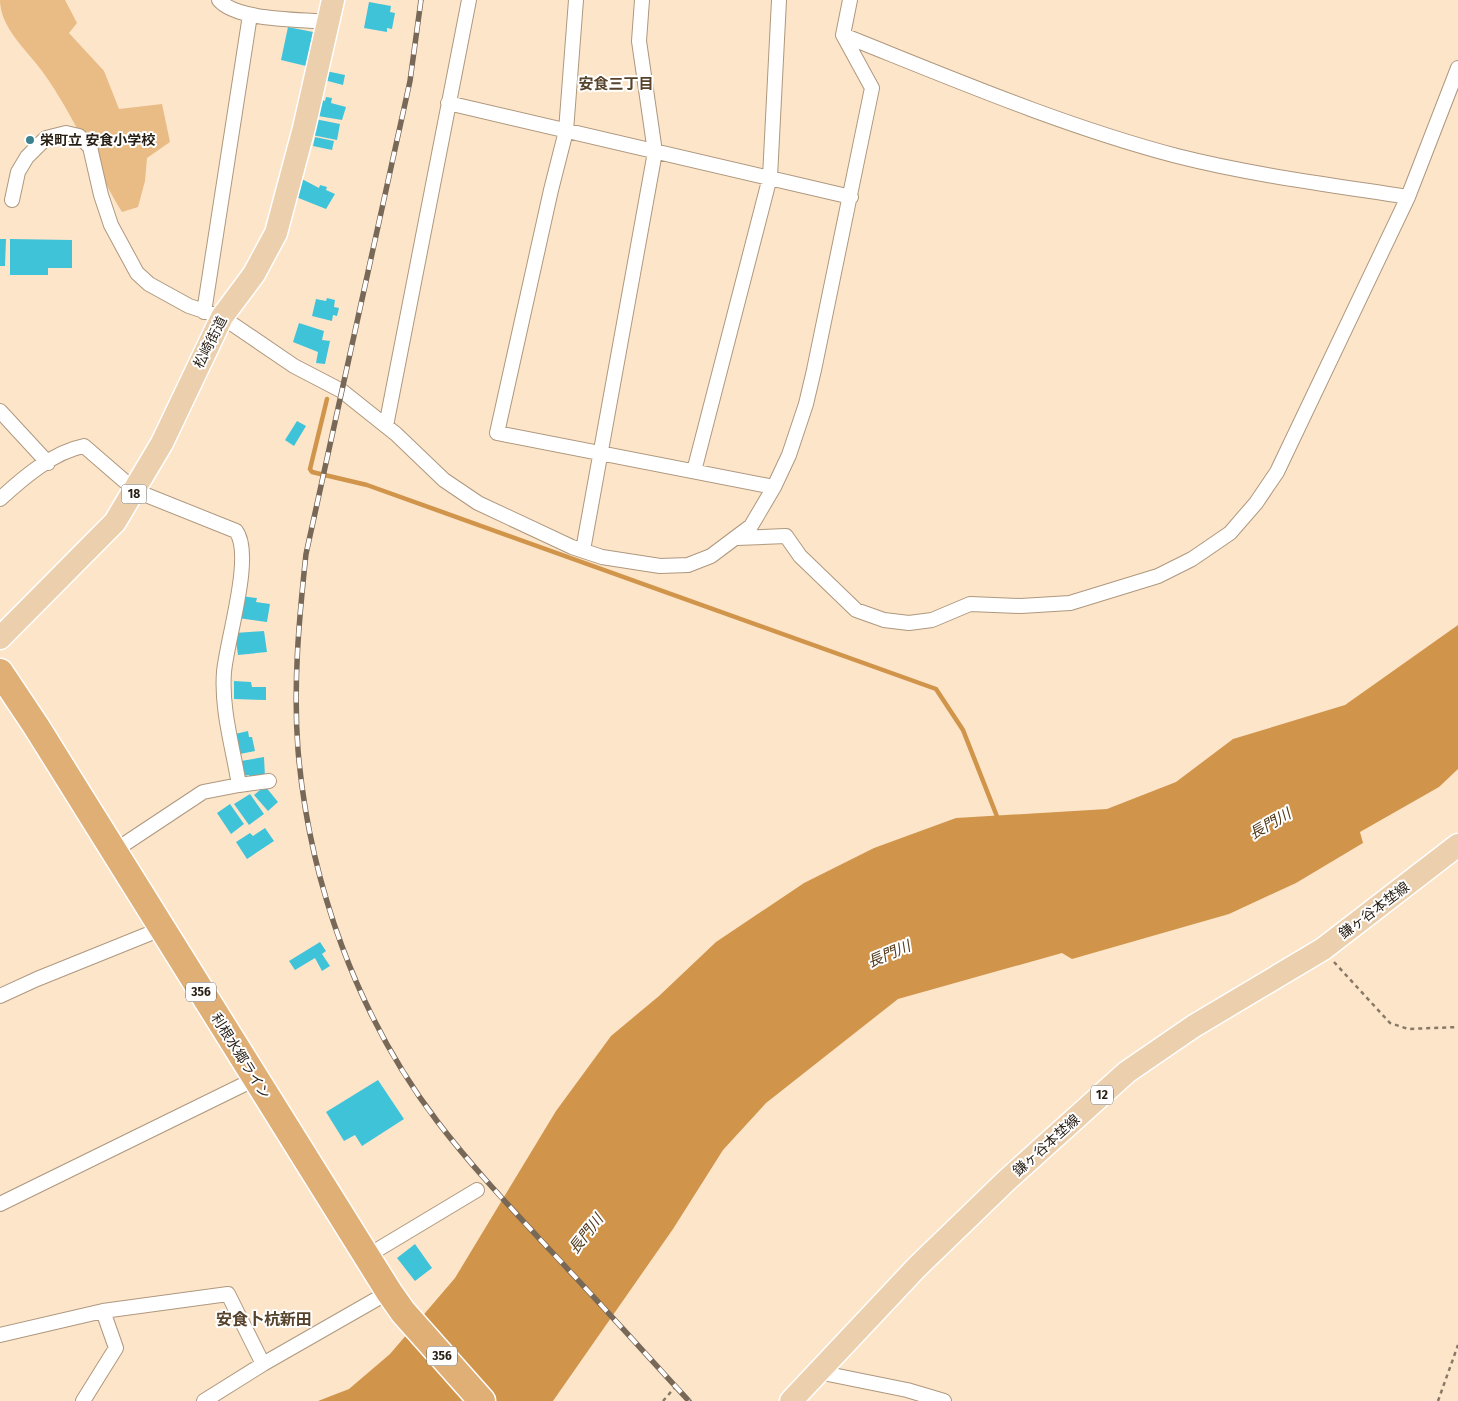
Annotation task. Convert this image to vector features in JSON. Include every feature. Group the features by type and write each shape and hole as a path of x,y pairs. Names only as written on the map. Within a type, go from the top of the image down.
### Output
{"highway":[{"name":"利根水郷ライン","path":"0,672 396,1302 482,1401"}],"main road":[{"name":"松崎街道","path":"0,638 115,522 136,491 162,442 213,314 254,274 276,233 304,128 333,0"},
{"name":"鎌ヶ谷本埜線","path":"791,1401 917,1267 1007,1180 1127,1072 1194,1026 1323,949 1458,845"}],"street":[{"path":"219,0 223,5 250,15 328,22"},
{"path":"386,426 469,0"},
{"path":"576,0 566,131 497,433 774,487"},
{"path":"583,550 599,452 656,152 639,41 642,0"},
{"path":"694,471 769,178 780,0"},
{"path":"12,200 18,172 27,157 46,138 66,133 79,136 90,147 101,195 112,225 138,273 149,284 189,306 213,314 294,366 342,391 386,426 460,493 537,531 583,550 630,562 660,566 688,565 711,556 751,526 774,487 789,456 806,404 851,197 872,88 843,35 850,0"},
{"path":"213,314 250,15"},
{"path":"843,35 1002,98 1101,133 1178,156 1302,180 1408,197"},
{"path":"737,538 786,536 800,556 856,610 884,620 909,623 932,620 970,604 1021,606 1070,603 1158,576 1192,559 1230,533 1256,503 1277,472 1408,197 1458,68"},
{"path":"448,103 851,197"},
{"path":"0,411 48,463"},
{"path":"0,499 24,478 72,448 84,446 136,491 236,531 242,538 243,560 224,673 227,723 238,785"},
{"path":"114,851 203,792 269,781"},
{"path":"0,996 37,978 161,929"},
{"path":"0,1204 255,1079"},
{"path":"367,1256 477,1190"},
{"path":"0,1335 103,1311 228,1294 263,1364"},
{"path":"204,1401 263,1364 396,1302"},
{"path":"82,1401 116,1348 103,1311"},
{"path":"818,1372 907,1396 944,1401"}],"path":[{"path":"1323,949 1390,1023 1408,1029 1458,1027"},
{"path":"1438,1401 1458,1345"},
{"path":"662,1401 676,1386"}],"shaded area":[{"path":"0,0 65,0 77,23 69,33 104,71 119,109 162,104 170,142 147,158 145,181 138,207 122,212 60,98 48,79 7,26"}],"water":[{"name":"長門川","path":"1458,625 1458,769 1439,787 1360,832 1363,843 1296,883 1229,914 1072,959 1062,953 898,999 766,1103 723,1150 673,1229 553,1401 318,1401 349,1389 390,1354 455,1278 556,1111 611,1036 659,996 716,942 804,883 874,848 956,818 1107,809 1176,782 1233,739 1345,705"}],"building":[{"path":"369,2 391,6 390,12 395,13 392,29 387,28 387,32 364,28"},
{"path":"288,27 313,32 306,66 281,60"},
{"path":"326,71 345,75 343,85 324,80"},
{"path":"326,97 332,98 331,103 346,107 342,120 318,116 322,100 325,101"},
{"path":"315,119 340,124 337,140 312,135"},
{"path":"315,137 334,141 332,150 313,146"},
{"path":"302,179 319,188 320,185 327,187 326,190 335,194 326,209 296,197"},
{"path":"0,239 6,239 5,266 0,266"},
{"path":"10,239 72,240 72,268 48,268 48,275 10,275"},
{"path":"327,298 335,300 334,307 339,308 337,316 333,315 332,321 312,316 316,299 326,301"},
{"path":"299,323 324,331 322,340 330,341 325,364 316,363 318,352 293,342"},
{"path":"297,421 306,426 294,446 285,440"},
{"path":"241,596 257,598 256,602 270,604 267,622 238,618"},
{"path":"264,631 267,652 238,655 235,633"},
{"path":"234,681 251,682 252,687 266,687 266,700 234,699"},
{"path":"248,731 249,737 252,737 255,751 240,754 235,734"},
{"path":"264,757 265,777 250,779 249,775 243,776 241,761"},
{"path":"265,786 278,802 268,811 254,795"},
{"path":"250,794 264,814 249,825 234,804"},
{"path":"230,804 244,824 231,834 217,813"},
{"path":"265,828 274,841 247,859 236,842 250,833 253,836"},
{"path":"320,942 326,951 322,954 330,966 322,971 315,958 295,970 289,961"},
{"path":"378,1080 404,1119 362,1146 355,1135 344,1141 326,1112"},
{"path":"415,1244 432,1268 415,1281 397,1258"}],"waterway":[{"path":"327,399 310,469 312,472 367,485 936,689 963,730 998,819"}],"railway":[{"path":"421,0 410,81 306,554 301,603 296,701 298,750 313,848 326,897 342,945 361,992 383,1037 409,1080 437,1121 478,1171 689,1401"}],"place":[{"name":"栄町立 安食小学校","path":"30,140"}],"district":[{"name":"安食三丁目","path":"616,84"},
{"name":"安食卜杭新田","path":"264,1319"}]}
